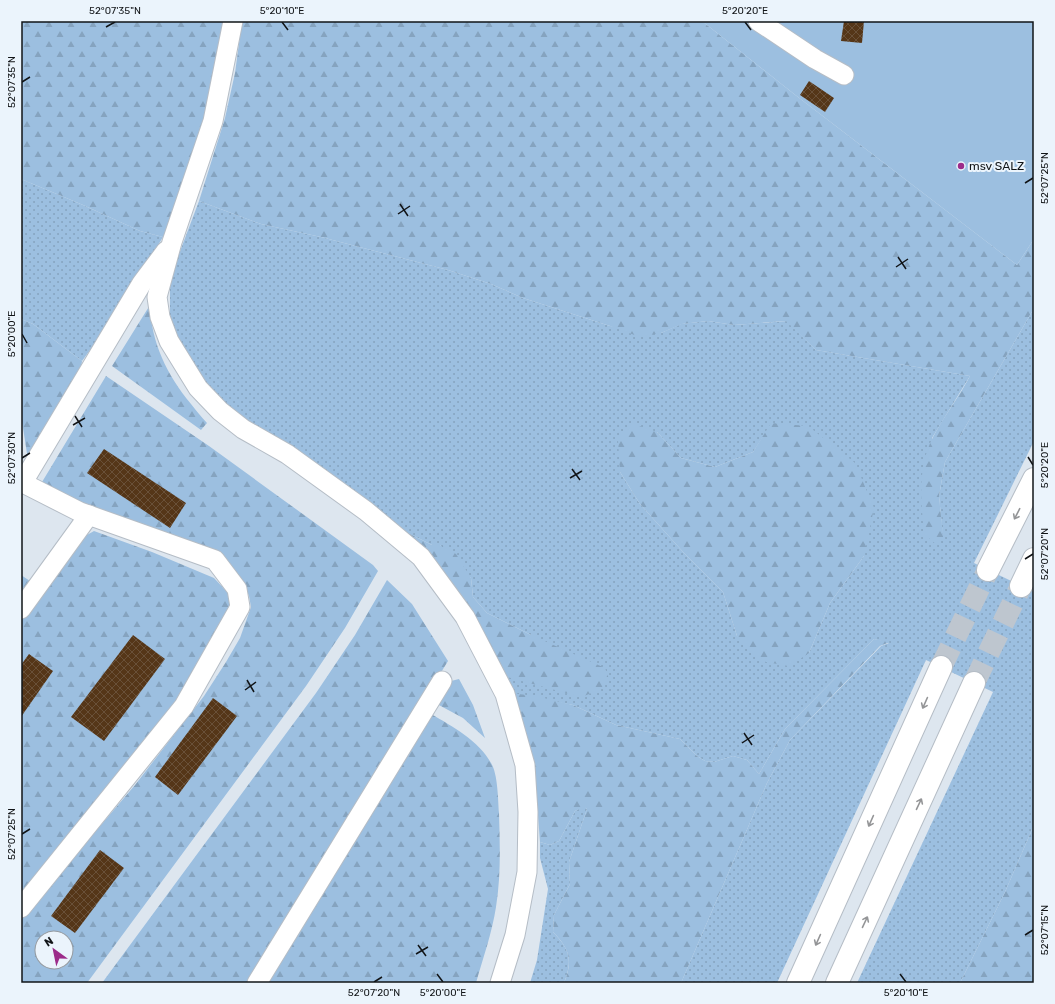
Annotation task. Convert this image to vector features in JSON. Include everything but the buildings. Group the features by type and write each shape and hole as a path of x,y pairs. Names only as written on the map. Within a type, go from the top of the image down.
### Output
{"highway":[{"path":"988,570 1034,479"},
{"path":"1021,586 1034,559"},
{"path":"798,983 941,667"},
{"path":"837,983 974,683"}],"lane":[{"path":"233,21 213,121 172,242 157,297 160,317 169,341 198,388 220,411 243,429 287,454 366,511 421,557 465,617 505,694 525,766 528,812 528,865 515,934 500,983"},
{"path":"758,21 815,59 844,75"},
{"path":"21,908 184,706 240,607 237,589 215,560 88,515 22,482 142,283 172,242"},
{"path":"21,609 88,515"},
{"path":"257,983 442,681"}],"green space":[{"path":"21,21 225,21 214,94 174,220 163,237 140,231 21,179"},
{"path":"242,21 702,21 794,94 1017,265 1034,239 1034,308 945,462 939,496 943,537 937,545 924,534 921,485 924,461 933,437 970,376 816,350 786,321 734,325 708,321 682,324 661,333 640,337 523,298 491,284 448,270 321,237 261,224 199,201 225,118 235,73"},
{"name":"msv SALZ","path":"702,21 1034,21 1034,239 1017,265 794,94"},
{"path":"21,179 140,231 163,237 112,320 82,361 33,324 21,319"},
{"path":"199,201 261,224 321,237 448,270 491,284 523,298 610,326 661,333 681,324 708,321 734,325 787,321 816,350 970,376 932,438 943,537 939,496 945,462 1034,308 1034,441 974,563 1034,592 1034,825 1005,892 960,983 857,983 993,692 926,660 777,983 681,983 767,783 790,740 881,646 889,643 874,639 785,729 759,774 747,760 733,756 714,762 705,761 697,756 680,739 616,725 573,705 510,693 503,676 531,635 487,613 473,597 471,578 440,545 432,545 410,534 395,533 217,405 176,344 170,315 170,285 176,262","holes":["772,423 864,556 830,603 809,653 737,636 723,592 684,553 640,504 620,472 657,432 681,458 715,467 753,452"]},
{"path":"150,305 153,332 162,358 182,393 207,423 201,430 112,366"},
{"path":"21,319 33,324 82,361 81,369 28,460 21,415"},
{"path":"106,376 209,446 373,565 378,571 345,628 306,686 87,983 21,983 21,919 135,785 204,696 240,638 251,607 249,596 245,587 231,571 39,487"},
{"path":"630,423 657,432 681,458 715,467 753,452 771,423 808,426 855,463 874,508 864,556 830,603 809,653 789,666 766,662 751,652 737,636 723,592 684,553 640,504 620,472 618,439"},
{"path":"94,531 152,552 214,578 229,594 232,607 178,701 21,896 21,620 78,540"},
{"path":"395,533 410,534 432,545 440,545 456,554 471,578 473,597 487,613 531,635 605,668 609,679 600,690 581,697 503,676"},
{"path":"21,575 33,583 21,599"},
{"path":"387,580 412,604 448,661 250,983 102,983 316,693 355,635"},
{"path":"874,639 890,642 880,646 790,740 767,783 681,983 564,983 569,962 563,944 553,932 554,915 570,884 569,862 587,809 584,807 575,811 559,841 550,845 540,842 537,802 533,777 510,693 535,696 573,705 616,725 680,739 697,756 705,761 714,762 733,756 747,760 759,774 785,729"},
{"path":"459,679 473,705 485,738 463,718 437,704 451,681"},
{"path":"431,714 464,735 480,748 491,763 495,774 498,794 500,849 498,895 492,926 476,983 265,983"},
{"path":"584,806 587,809 569,862 570,884 554,915 553,932 563,944 568,956 569,962 567,975 564,983 530,983 537,960 548,889 540,858 540,842 550,845 559,841 575,811"},
{"path":"1034,825 1034,983 960,983 1005,892"}],"tunnel":[{"path":"941,667 988,570"},
{"path":"974,683 1021,586"}],"place":[{"name":"msv SALZ","path":"961,166"}]}
